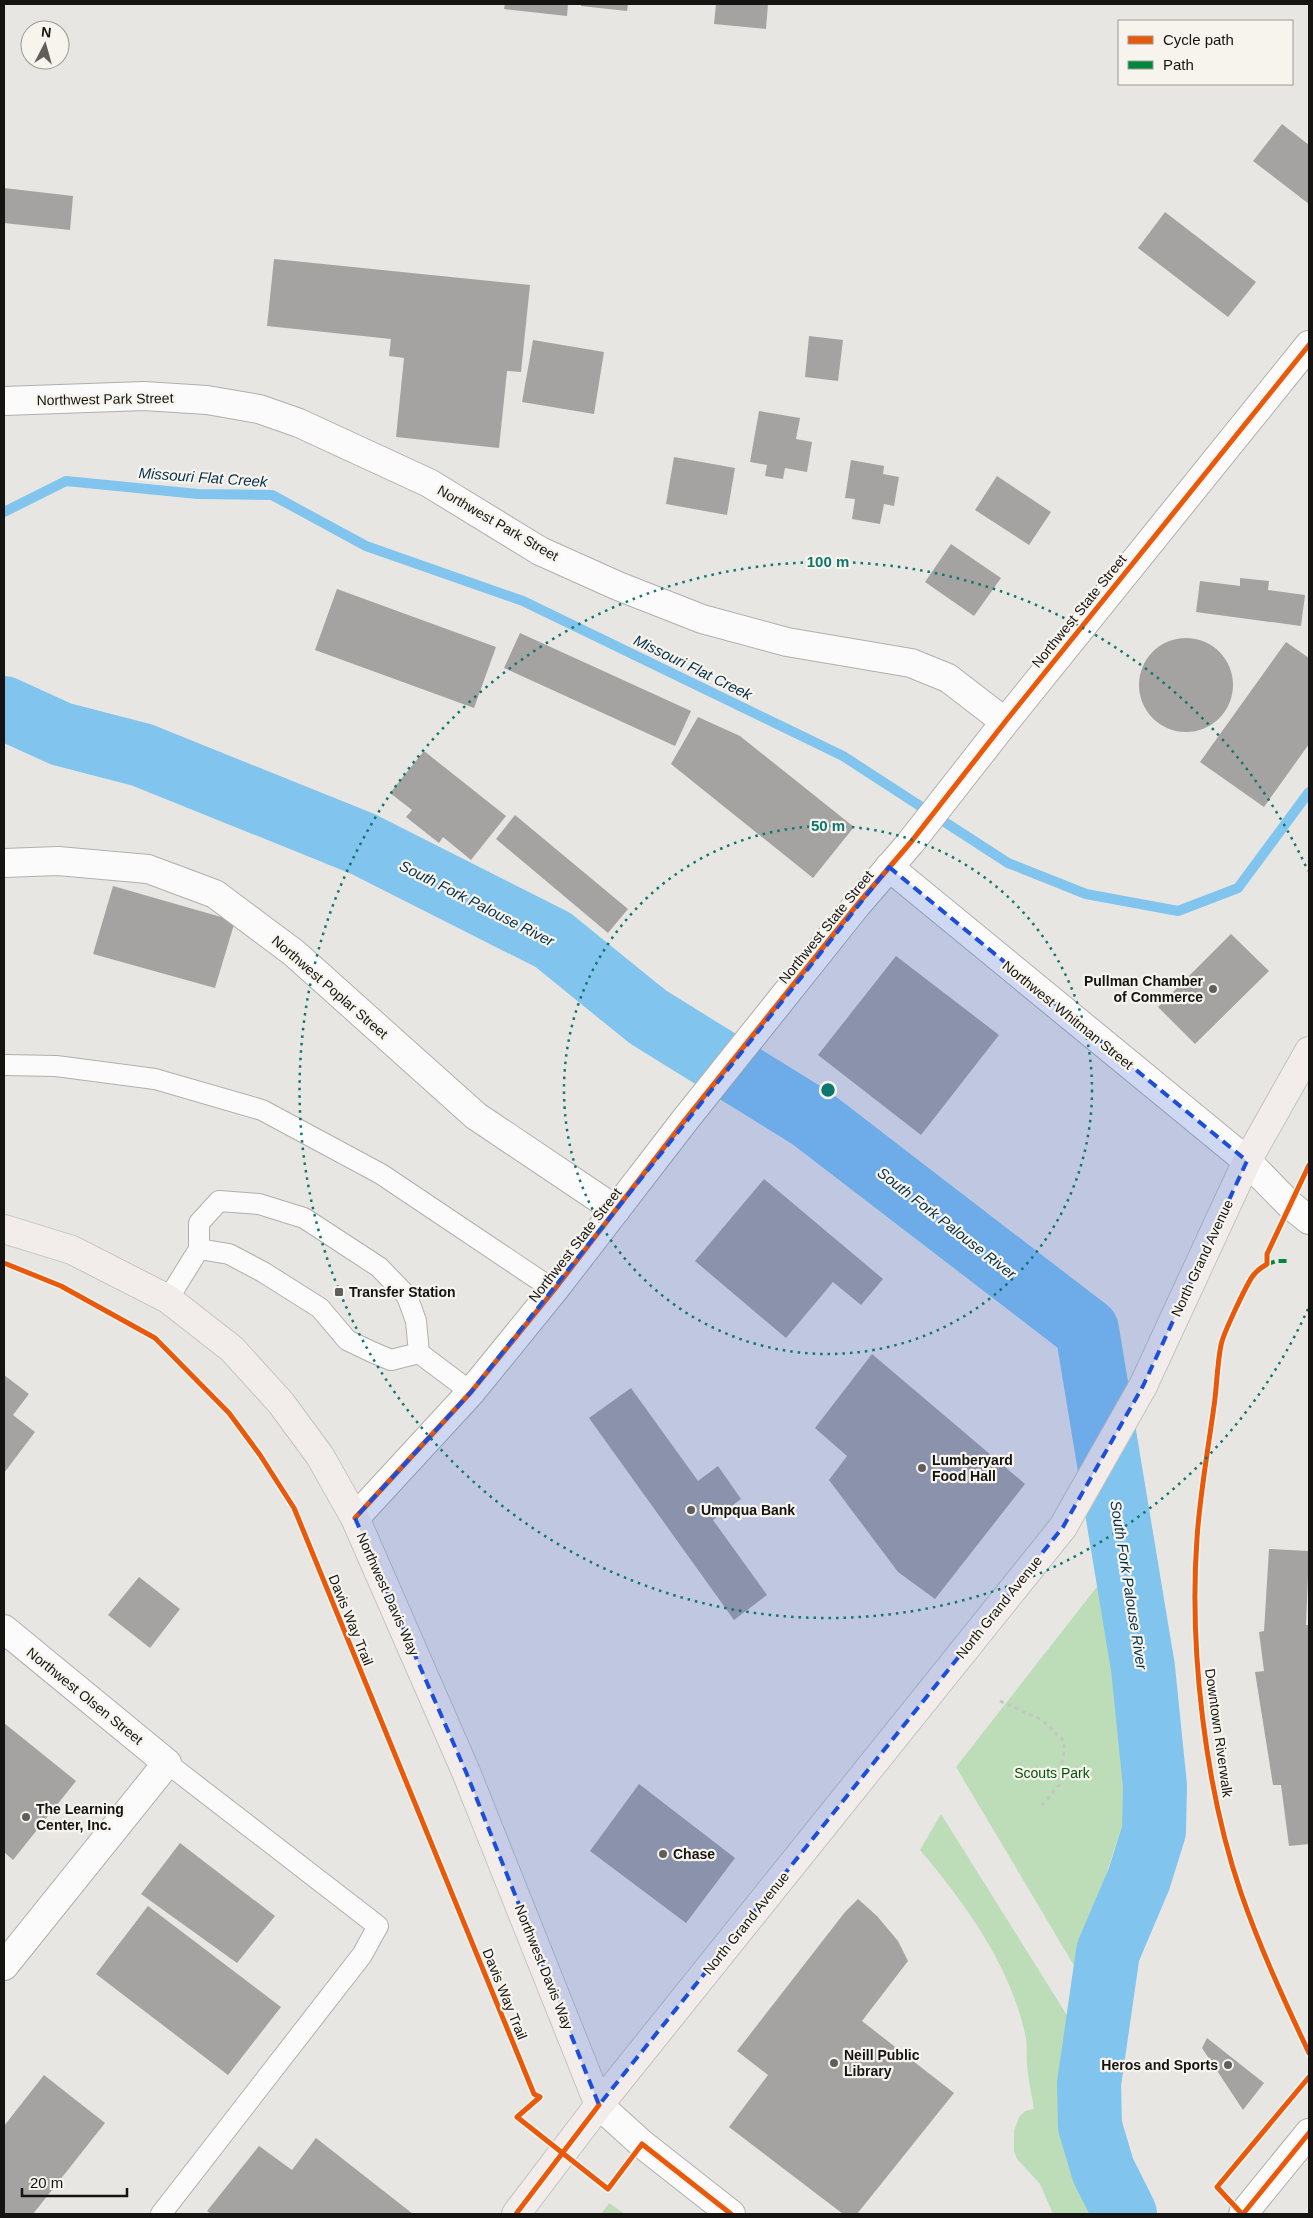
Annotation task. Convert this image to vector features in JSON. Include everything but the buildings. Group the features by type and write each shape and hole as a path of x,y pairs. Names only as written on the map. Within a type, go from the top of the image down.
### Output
{"main road":[{"name":"North Grand Avenue","path":"516,2214 600,2105 1063,1527 1143,1386 1247,1161 1309,1051"},
{"name":"Northwest Davis Way","path":"4,1229 72,1250 168,1299 232,1349 281,1403 320,1456 355,1518 466,1772 600,2105"}],"street":[{"name":"Northwest State Street","path":"355,1518 471,1392 554,1290 685,1120 911,842 1005,722 1309,345"},
{"name":"Northwest Park Street","path":"4,402 144,396 207,400 259,409 299,423 430,483 540,550 618,586 702,619 787,642 911,663 948,678 1005,722"},
{"name":"Northwest Poplar Street","path":"4,863 58,861 148,869 215,894 294,952 476,1116 616,1210"},
{"name":"Northwest Whitman Street","path":"889,868 1247,1161 1289,1204 1309,1220"},
{"name":"Northwest Olsen Street","path":"4,1629 167,1762"},
{"path":"4,1966 167,1762"},
{"path":"600,2105 642,2144 731,2214"},
{"path":"1243,2214 1309,2134"}],"lane":[{"path":"4,1066 56,1066 155,1079 262,1110 381,1174 554,1290"},
{"path":"168,1299 199,1249 199,1224 219,1201 259,1204 304,1218 379,1267 407,1296 416,1321 419,1353 471,1392"},
{"path":"199,1249 229,1254 263,1272 320,1308 347,1340 372,1352 391,1360 419,1353"},
{"path":"161,2214 362,1955 378,1926 167,1762"}],"path":[{"path":"1000,1701 1042,1720 1065,1742 1059,1785 1040,1808"}],"highlighted area":[{"path":"889,867 1247,1161 1143,1386 1063,1527 599,2105 466,1772 355,1518 471,1392"}],"green space":[{"name":"Scouts Park","path":"1103,1579 1134,1788 1076,1969 956,1767"},
{"path":"941,1814 1075,2028 1067,2119 1110,2214 1053,2214 1040,2184 1017,2159 1014,2151 1014,2131 1019,2117 1025,2111 1034,2109 1028,2070 1026,2038 1018,2008 997,1959 969,1913 920,1850"},
{"path":"609,2203 625,2214 601,2214"}],"waterway":[{"name":"Missouri Flat Creek","path":"4,512 66,481 198,494 272,495 366,546 523,601 843,756 1008,863 1086,894 1178,911 1238,888 1309,792"},
{"name":"South Fork Palouse River","path":"4,708 61,734 142,755 363,844 553,940 648,1017 811,1118 1087,1330 1143,1668 1155,1786 1154,1831 1139,1879 1108,1952 1089,2084 1090,2126 1103,2170 1125,2214"}],"marked path":[{"path":"1267,1264 1287,1261"}],"cycle path":[{"path":"355,1518 471,1392 554,1290 685,1120 856,906 911,842 1005,722 1309,345"},
{"name":"Downtown Riverwalk","path":"1309,1165 1267,1254 1267,1264 1252,1277 1221,1345 1200,1505 1195,1581 1195,1625 1203,1717 1209,1764 1228,1852 1256,1934 1309,2053"},
{"name":"Davis Way Trail","path":"4,1263 61,1286 155,1338 229,1413 260,1455 294,1508 534,2094 540,2097 517,2117 608,2189 642,2144 731,2214"},
{"path":"1242,2214 1217,2187 1309,2077"},
{"path":"516,2214 599,2105"},
{"path":"1243,2214 1309,2133"}],"place":[{"name":"Pullman Chamber of Commerce","path":"1213,989"},
{"name":"Transfer Station","path":"339,1292"},
{"name":"Lumberyard Food Hall","path":"922,1468"},
{"name":"Umpqua Bank","path":"691,1510"},
{"name":"The Learning Center, Inc.","path":"26,1817"},
{"name":"Chase","path":"663,1854"},
{"name":"Neill Public Library","path":"834,2063"},
{"name":"Heros and Sports","path":"1228,2065"}]}
